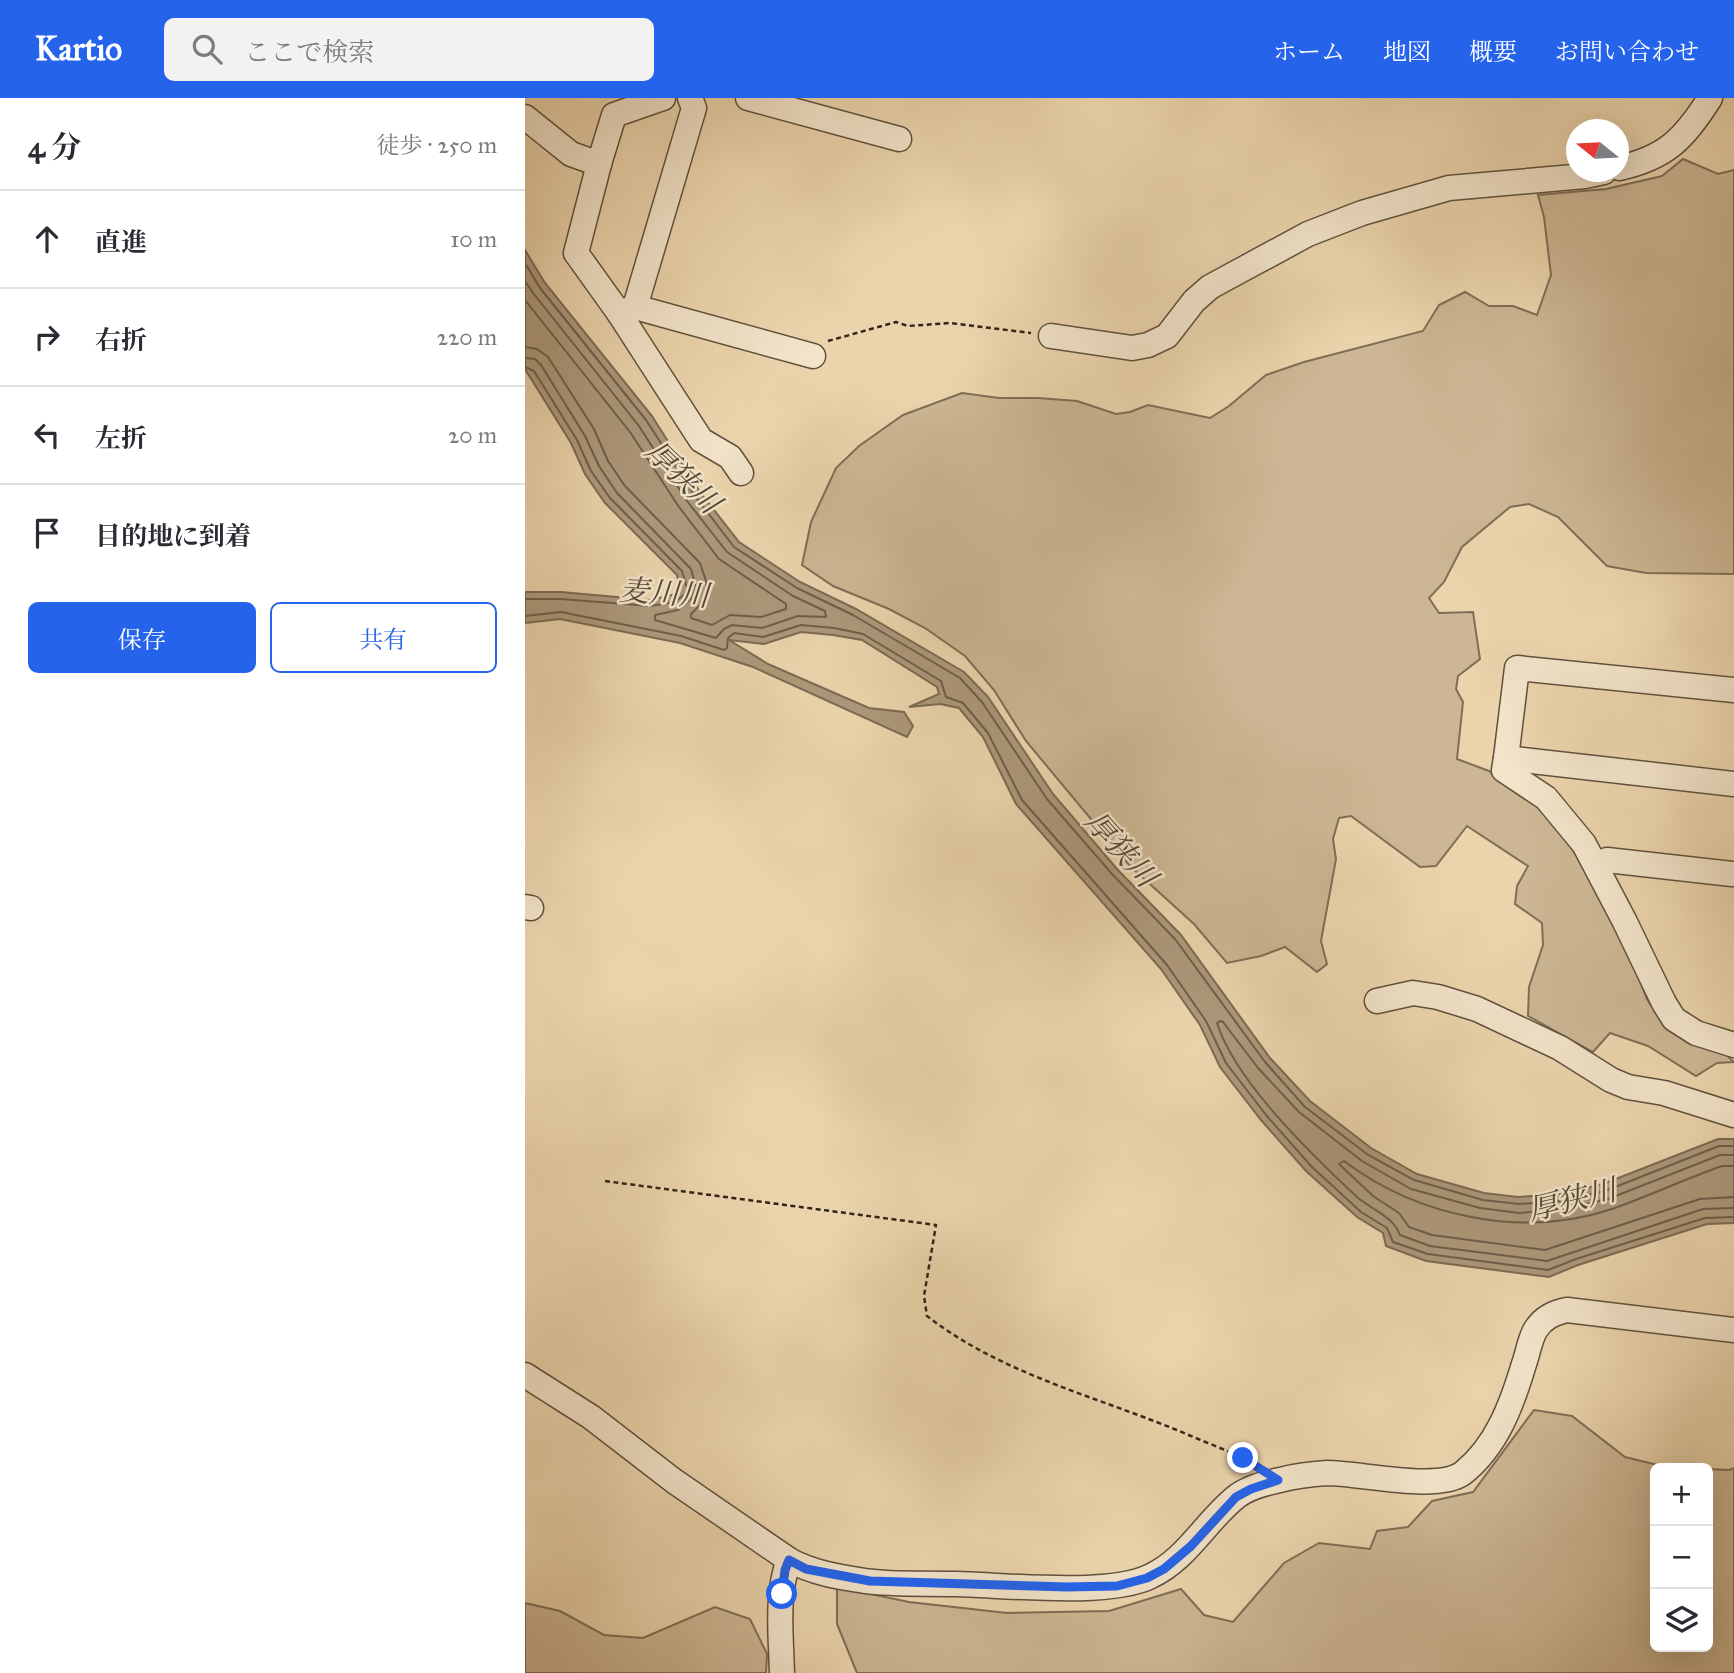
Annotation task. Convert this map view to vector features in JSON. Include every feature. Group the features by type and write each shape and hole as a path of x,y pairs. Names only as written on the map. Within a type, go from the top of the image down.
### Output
{"street":[{"path":"663,98 614,114 576,253 627,310 701,440 730,457 741,473"},
{"path":"627,310 694,108 690,98"},
{"path":"748,98 899,139"},
{"path":"1629,166 1675,145 1710,98"},
{"path":"533,123 571,154 599,164"},
{"path":"1051,336 1132,348 1149,345 1167,336 1194,302 1210,287 1308,234 1362,213 1450,188 1566,178"},
{"path":"627,310 813,356"},
{"path":"1734,690 1517,668 1504,770 1546,798 1584,844 1674,1019 1696,1033 1734,1045"},
{"path":"1507,758 1734,785"},
{"path":"1597,865 1607,860 1733,867"},
{"path":"1377,1001 1413,993 1438,997 1477,1009 1560,1048 1611,1080 1734,1115"},
{"path":"525,1375 591,1417 674,1480 806,1569 870,1581 1117,1586 1147,1578 1164,1569 1191,1546 1236,1497 1278,1480 1328,1473 1445,1481 1461,1474 1479,1458 1494,1437 1510,1407 1536,1330 1550,1314 1567,1310 1734,1330"},
{"path":"782,1673 782,1594 789,1560"}],"path":[{"path":"813,356 825,341 896,322 908,326 950,323 1051,336"},
{"path":"605,1181 936,1225 923,1296 927,1315 939,1325 995,1358 1243,1458 1278,1480"}],"shaded area":[{"path":"1683,159 1718,174 1734,170 1734,574 1646,573 1607,566 1558,517 1529,504 1510,507 1462,547 1444,582 1429,598 1439,613 1473,612 1480,659 1458,676 1456,689 1463,702 1457,759 1489,771 1550,816 1618,927 1647,999 1664,1026 1722,1051 1734,1062 1717,1063 1696,1076 1648,1046 1610,1033 1593,1052 1528,1016 1529,987 1543,945 1542,923 1515,904 1517,886 1528,866 1467,826 1436,866 1420,867 1351,816 1339,818 1333,839 1336,859 1321,941 1327,964 1317,972 1285,947 1261,956 1227,963 1194,924 1130,866 1026,741 994,690 965,656 925,628 889,609 833,586 802,565 811,522 836,468 859,446 903,415 962,393 999,398 1077,401 1116,414 1148,405 1210,418 1266,375 1304,362 1423,331 1439,305 1465,292 1489,306 1513,306 1537,315 1551,275 1544,217 1538,195 1606,189 1662,176"},
{"path":"1534,1410 1572,1416 1625,1457 1650,1463 1650,1652 1713,1652 1713,1469 1734,1468 1734,1673 857,1673 837,1624 837,1587 909,1602 1007,1613 1109,1611 1181,1589 1204,1615 1233,1622 1284,1563 1319,1543 1370,1549 1377,1531 1408,1527 1432,1501 1473,1492"},
{"path":"525,1603 560,1611 604,1635 643,1638 715,1607 750,1619 767,1654 766,1673 525,1673"}],"water":[{"name":"厚狭川","path":"525,250 545,283 652,416 700,492 739,542 800,582 856,609 964,672 988,697 1053,794 1117,869 1181,935 1270,1058 1310,1101 1371,1148 1417,1174 1484,1193 1518,1197 1561,1194 1603,1184 1718,1139 1734,1139 1734,1223 1707,1224 1578,1265 1549,1277 1426,1261 1386,1246 1383,1233 1357,1217 1306,1171 1261,1120 1220,1067 1200,1025 1161,969 1016,804 983,737 959,708 940,704 909,707 939,694 937,687 862,640 801,632 764,644 729,640 768,664 869,708 904,712 913,726 907,737 753,667 680,643 560,619 525,623 525,592 561,592 650,600 672,595 680,588 677,575 605,503 585,474 571,443 525,369"}],"route":[{"path":"782,1594 789,1560 806,1569 870,1581 1067,1587 1117,1586 1147,1578 1164,1569 1191,1546 1236,1497 1278,1480 1243,1458"}],"water label":[{"name":"麦川川","path":"664,593"}]}
